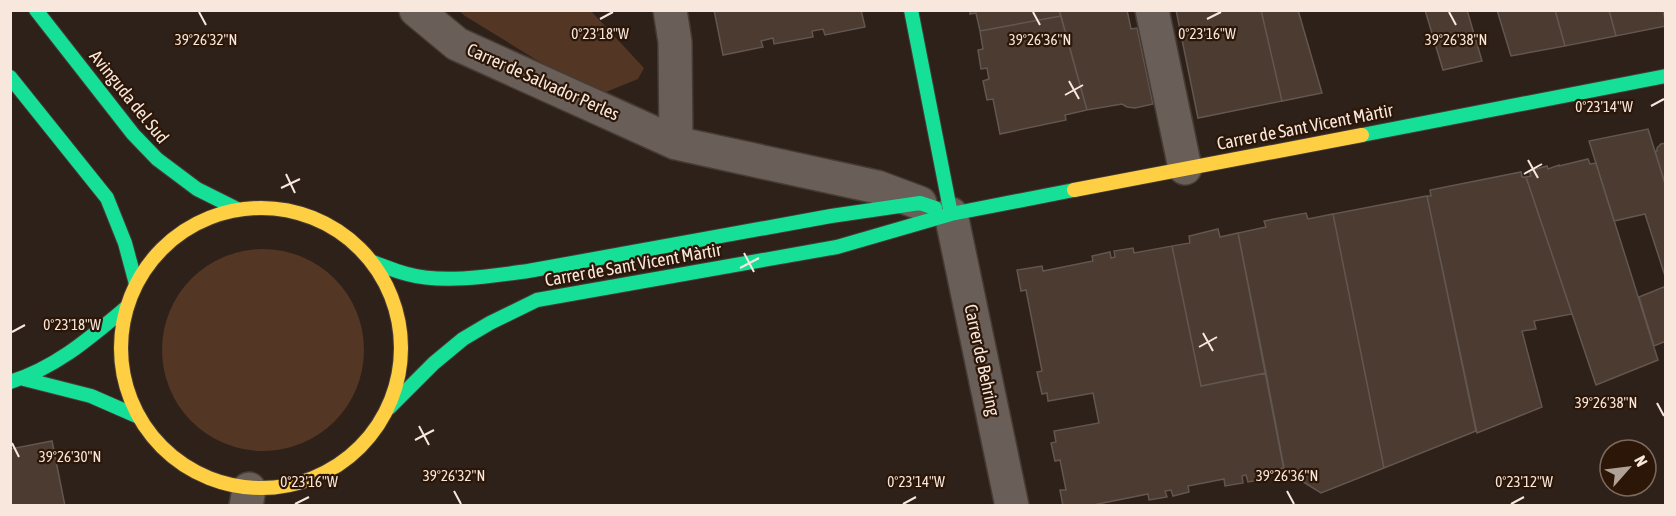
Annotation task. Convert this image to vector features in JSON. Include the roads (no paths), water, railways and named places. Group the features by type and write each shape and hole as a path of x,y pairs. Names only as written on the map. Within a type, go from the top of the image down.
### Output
{"main road":[{"name":"Avinguda del Sud","path":"36,10 133,134 157,159 197,189 237,210"},
{"path":"910,10 951,214"},
{"name":"Carrer de Sant Vicent Màrtir","path":"389,408 463,339 537,300 837,247 951,214 1665,76"},
{"path":"10,77 107,198 125,243 136,284"},
{"name":"Carrer de Sant Vicent Màrtir","path":"372,262 409,275 480,278 831,216 920,203 951,214"},
{"path":"275,208 312,217 345,235 372,262 392,295 401,333 400,372 389,408 377,429 361,448 328,472 298,484 248,497 185,467 159,445 139,417 127,392 121,364 121,335 127,308 136,284 150,262 167,243 188,228 212,216 237,210 275,208"},
{"path":"17,381 66,355 127,308"},
{"path":"17,381 91,396 139,417"}],"street":[{"name":"Carrer de Salvador Perles","path":"416,10 458,44 676,143 877,187 920,203"},
{"path":"650,10 673,26 676,143"},
{"path":"1152,10 1185,168"},
{"name":"Carrer de Behring","path":"951,214 1012,506"}]}
